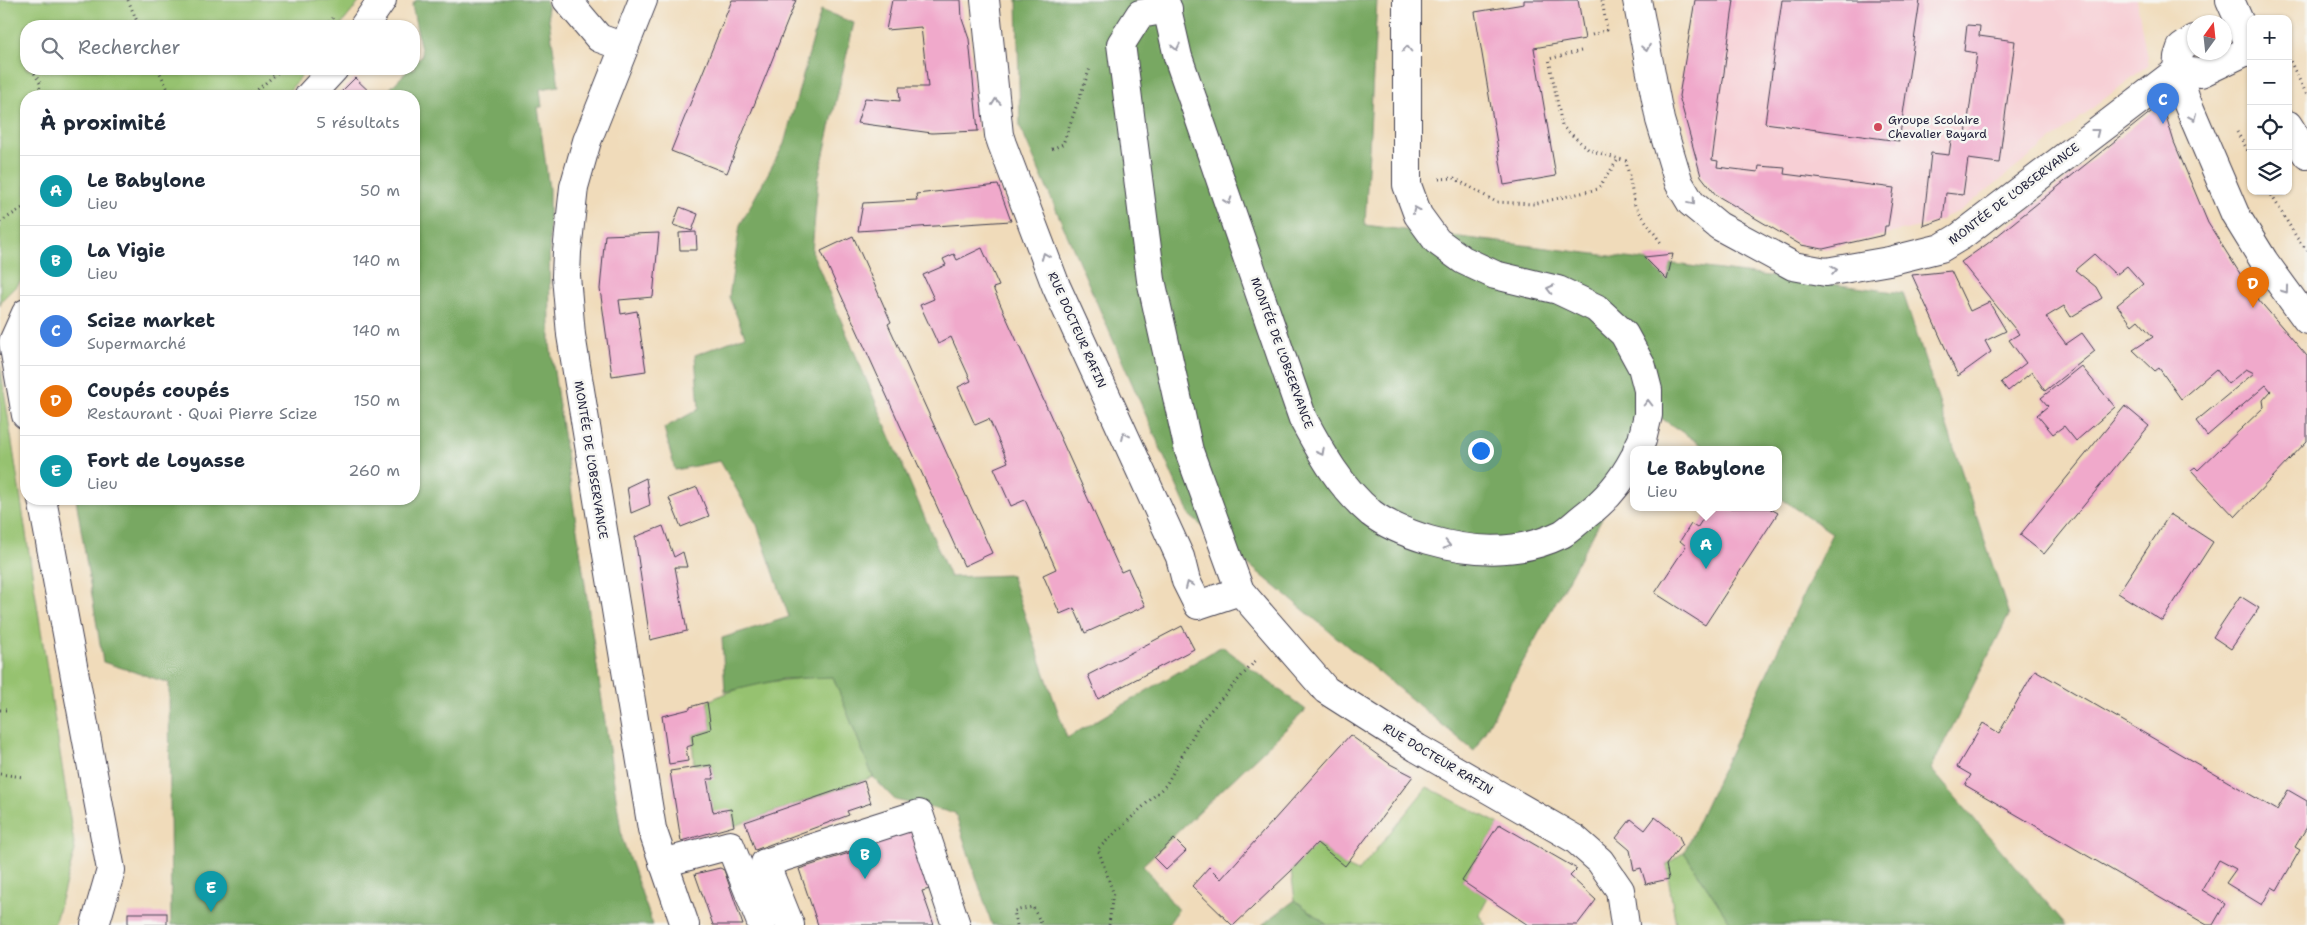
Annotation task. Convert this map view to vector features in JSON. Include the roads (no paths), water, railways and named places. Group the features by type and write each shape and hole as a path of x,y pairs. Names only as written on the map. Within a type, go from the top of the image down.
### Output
{"street":[{"path":"368,20 382,0"},
{"path":"567,0 600,38 624,47"},
{"name":"MONTÉE DE L'OBSERVANCE","path":"643,0 587,141 574,187 566,276 571,336 652,830 685,925"},
{"name":"RUE DOCTEUR RAFIN","path":"985,0 999,134 1056,286 1180,557 1186,580 1198,605 1240,591"},
{"path":"1407,0 1407,185 1418,215 1437,241 1463,260 1495,275 1558,290 1596,308 1624,334 1642,368 1648,390 1648,415 1639,446"},
{"name":"MONTÉE DE L'OBSERVANCE","path":"1637,0 1660,120 1679,183 1691,203 1719,226 1792,266 1826,272 1889,261 1941,248 1961,236 2177,71"},
{"name":"MONTÉE DE L'OBSERVANCE","path":"1166,5 1178,57 1303,419 1329,467 1349,492 1373,514 1406,533 1445,545 1482,551 1523,548 1563,533 1606,500 1630,464"},
{"name":"RUE DOCTEUR RAFIN","path":"1166,5 1140,14 1121,44 1150,280 1189,450 1240,591 1326,690 1417,748 1575,839 1600,861 1620,890 1625,925"},
{"path":"2229,13 2247,42"},
{"path":"2187,44 2182,48 2177,71 2187,102 2235,214 2264,261 2307,320"},
{"path":"2177,71 2200,73 2247,50"},
{"path":"315,90 328,75"},
{"path":"2292,131 2307,155"},
{"path":"20,326 13,342 20,382"},
{"path":"43,505 111,870 94,925"},
{"path":"790,925 765,863 919,814 956,925"},
{"path":"663,863 730,845 762,925"}],"place":[{"name":"Scize market","path":"2163,124"},
{"name":"Groupe Scolaire Chevalier Bayard","path":"1878,127"},
{"name":"Coupés coupés","path":"2253,308"},
{"name":"Le Babylone","path":"1706,569"},
{"name":"La Vigie","path":"865,879"},
{"name":"Fort de Loyasse","path":"211,912"}]}
